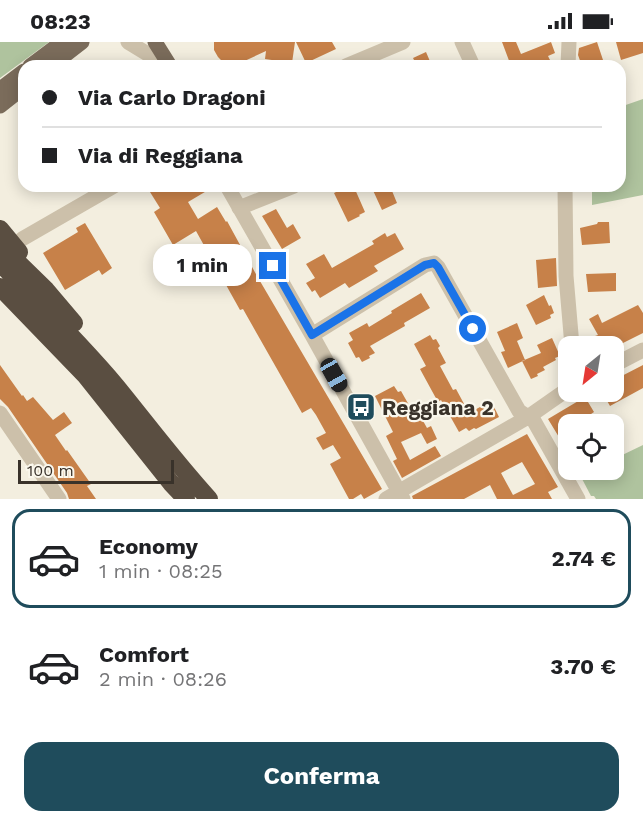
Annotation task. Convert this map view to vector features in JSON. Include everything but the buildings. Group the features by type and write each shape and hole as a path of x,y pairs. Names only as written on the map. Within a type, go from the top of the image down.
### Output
{"highway":[{"path":"0,229 25,259 46,290"},
{"path":"0,245 46,290 83,333 115,385"},
{"path":"0,263 115,385 209,499"},
{"path":"0,288 85,375 171,483"},
{"path":"0,303 186,499"}],"main road":[{"path":"38,60 62,42"},
{"path":"59,60 82,42"},
{"path":"0,89 18,76"},
{"path":"0,106 18,92"}],"street":[{"path":"128,42 152,54"},
{"path":"360,60 403,42"},
{"path":"462,42 470,60"},
{"path":"568,60 569,42"},
{"path":"22,239 104,192"},
{"path":"230,192 312,335 396,497 528,417 558,396"},
{"path":"239,208 279,192"},
{"path":"565,192 566,276 571,336"},
{"path":"565,225 575,205 576,192"},
{"path":"312,335 425,265 434,263 519,411 534,421 578,499"},
{"path":"624,360 643,350"},
{"path":"0,413 59,499"}],"green space":[{"path":"0,42 49,42 24,60 18,60 18,65 0,78"},
{"path":"643,99 643,195 592,205 592,192 626,192 626,105"},
{"path":"643,445 643,499 596,499 591,496 583,480 624,480 624,454"}],"place":[{"name":"Reggiana 2","path":"361,407"}],"route":[{"path":"273,266 312,335 425,265 434,263 473,329"}]}
